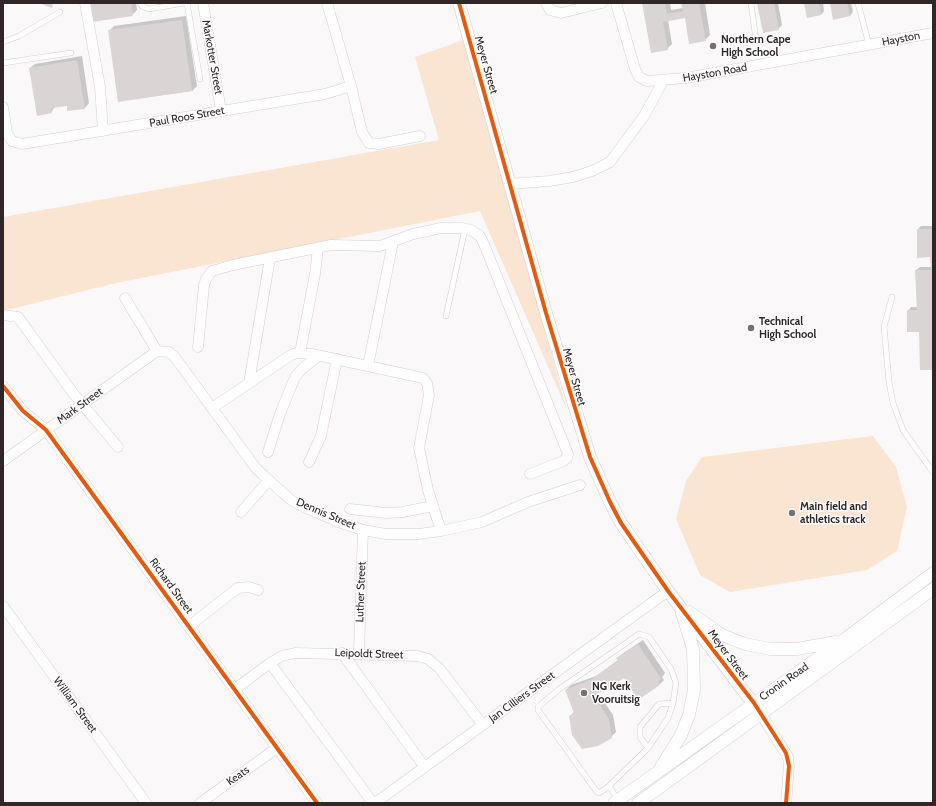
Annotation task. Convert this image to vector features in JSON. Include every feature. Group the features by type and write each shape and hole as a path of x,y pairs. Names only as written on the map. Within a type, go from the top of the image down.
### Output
{"street":[{"path":"85,3 100,87 103,131"},
{"name":"Markotter Street","path":"203,3 221,111"},
{"path":"326,3 348,74 362,132 369,143 379,144 420,136"},
{"name":"Meyer Street","path":"459,3 590,457 621,523 668,592 761,714"},
{"path":"546,3 550,10 561,12 602,3"},
{"name":"Hayston Road","path":"616,3 636,73 647,81 663,81 868,46"},
{"name":"Hayston","path":"868,46 933,33"},
{"path":"510,184 549,181 573,177 592,172 610,162 644,116 663,81"},
{"name":"Paul Roos Street","path":"3,107 6,130 10,139 22,144 325,94 351,86"},
{"path":"198,347 202,294 206,279 212,271 233,265 318,248 338,245 380,246 413,234 441,228 465,228 480,236 568,454 567,458 563,461 530,474"},
{"path":"368,366 393,242"},
{"path":"300,353 315,274 318,248"},
{"path":"249,383 270,258"},
{"path":"125,298 157,351"},
{"path":"3,315 18,318 82,404 118,447"},
{"name":"Mark Street","path":"3,462 157,351"},
{"name":"Dennis Street","path":"157,351 169,352 174,356 255,467 292,500 306,508 341,523 364,530 405,534 441,531 482,522 528,502 580,485"},
{"path":"212,408 291,354 300,353 337,359 423,378 427,383 429,395 418,448 441,531"},
{"path":"268,452 280,414 295,377 302,368 318,356"},
{"path":"309,462 321,436 337,359"},
{"name":"Richard Street","path":"3,386 23,411 46,430 317,803"},
{"path":"241,512 269,480"},
{"path":"350,509 403,512 433,506"},
{"name":"Luther Street","path":"360,653 364,530"},
{"name":"Cronin Road","path":"617,802 845,639 933,573"},
{"path":"189,626 238,588 249,587 258,590"},
{"name":"Cronin Road","path":"638,803 933,589"},
{"name":"Jan Cilliers Street","path":"374,803 668,592"},
{"path":"679,605 722,635 745,644 770,649 811,647 845,639"},
{"path":"657,773 681,735 689,715 694,690 693,649 679,605"},
{"name":"William Street","path":"3,606 146,803"},
{"name":"Leipoldt Street","path":"235,689 270,663 282,656 295,653 360,653 418,656 428,659 439,668 482,725"},
{"path":"342,653 424,766"},
{"path":"270,663 374,803"},
{"path":"761,714 788,757 789,766 786,803"},
{"name":"Keats","path":"200,803 277,748"}],"lane":[{"path":"140,3 142,6 149,9 185,3 200,79"},
{"path":"751,3 756,40"},
{"path":"858,3 868,46"},
{"path":"3,42 19,36 60,12"},
{"path":"3,64 71,53"},
{"path":"446,316 465,228"},
{"path":"892,296 884,327 889,382 893,403 903,430 933,472"},
{"path":"639,634 649,637 671,669 676,682 673,703 668,718 648,748 601,793 597,792 538,710 539,706 558,690 639,634"},
{"path":"648,748 640,737 640,728 659,704 673,703"},
{"path":"609,786 617,802"}],"shaded area":[{"path":"463,40 567,410 480,211 116,283 3,311 3,217 439,140 415,57"},
{"name":"Main field and athletics track","path":"873,436 896,467 907,507 897,551 867,570 730,592 700,575 676,519 686,481 702,457"}],"building":[{"path":"39,3 53,3 52,8"},
{"path":"89,3 131,3 133,16 92,22"},
{"path":"642,3 665,3 667,14 683,11 681,3 699,3 706,41 689,44 685,18 663,22 668,50 651,53"},
{"path":"757,3 774,3 779,30 763,33"},
{"path":"804,3 819,3 821,15 807,18"},
{"path":"830,3 847,3 850,16 833,20"},
{"path":"182,20 192,91 118,102 108,30"},
{"path":"77,60 85,109 67,111 67,106 51,108 52,113 37,116 29,68"},
{"path":"917,229 933,229 933,370 920,370 919,332 907,332 907,310 917,310 915,270 931,270 930,257 917,258"},
{"name":"NG Kerk Vooruitsig","path":"638,644 661,679 658,681 660,685 638,700 624,678 591,698 594,705 599,704 609,719 612,738 598,746 582,749 572,735 569,716 574,713 565,690 590,680 618,661 616,658"}],"cycle path":[{"path":"459,3 546,313 590,457 621,523 668,591 754,703 786,753 789,766 786,803"},
{"path":"3,386 23,411 46,430 317,803"}],"place":[{"name":"Northern Cape High School","path":"713,46"},
{"name":"Technical High School","path":"751,328"},
{"name":"Main field and athletics track","path":"792,513"},
{"name":"NG Kerk Vooruitsig","path":"584,693"}]}
